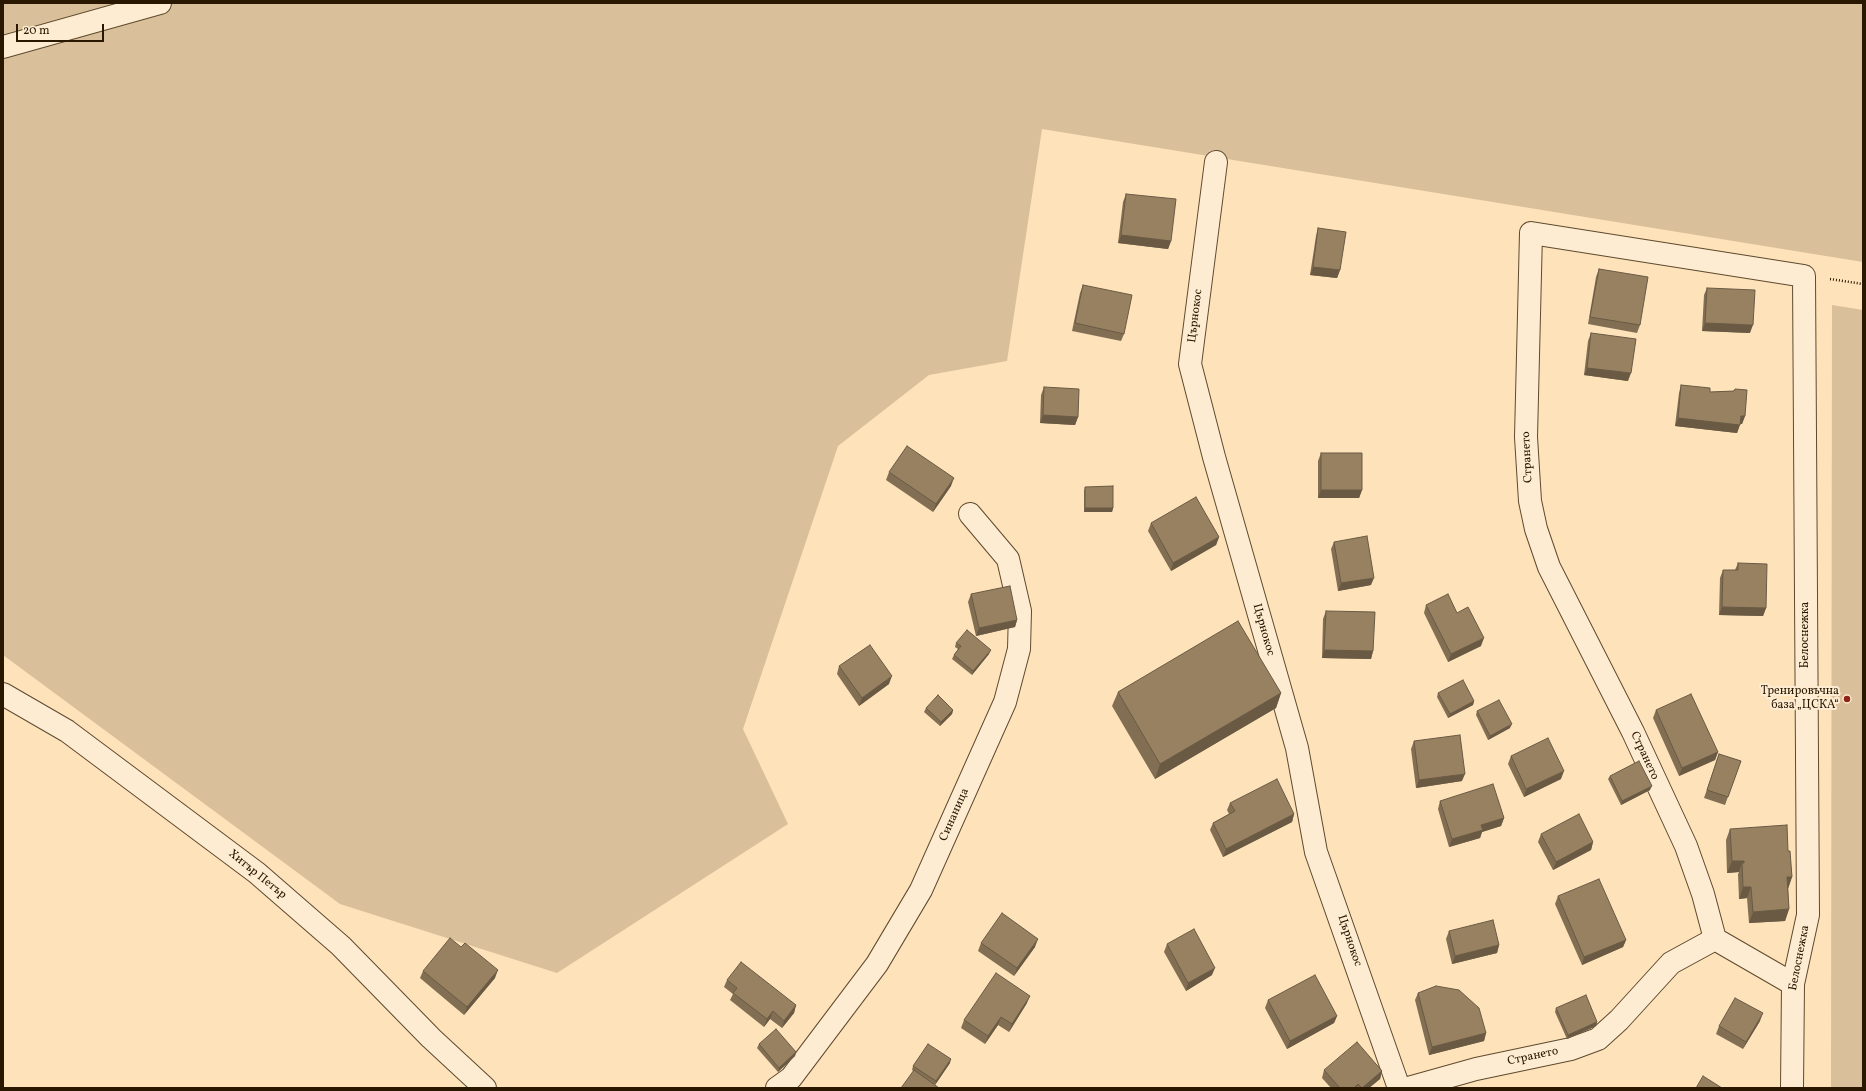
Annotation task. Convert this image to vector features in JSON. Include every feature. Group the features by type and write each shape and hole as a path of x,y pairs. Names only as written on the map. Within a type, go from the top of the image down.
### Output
{"street":[{"path":"3,47 160,3"},
{"name":"Църнокос","path":"1216,162 1190,364 1214,457 1297,748 1316,852 1399,1088"},
{"name":"Странето","path":"1408,1088 1476,1069 1571,1049 1598,1039 1619,1020 1671,963 1715,939 1703,894 1686,846 1633,732 1550,567 1536,529 1530,501 1526,437 1531,233 1804,276"},
{"name":"Белоснежка","path":"1792,1088 1793,984 1808,915 1804,276"},
{"name":"Синаница","path":"777,1088 791,1078 877,964 921,890 1005,702 1019,649 1020,611 1008,559 970,514"},
{"name":"Хитър Петър","path":"3,694 67,731 256,873 341,946 431,1038 485,1088"},
{"path":"1715,939 1793,984"}],"path":[{"path":"1804,276 1863,284"}],"shaded area":[{"path":"3,3 1863,3 1863,262 1042,129 1007,361 929,375 838,446 743,729 788,824 557,973 340,904 3,655"},
{"name":"Тренировъчна база „ЦСКА“","path":"1832,305 1863,310 1863,1088 1831,1088"}],"building":[{"path":"1126,194 1176,199 1171,241 1121,235"},
{"path":"1318,228 1346,232 1340,270 1313,267"},
{"path":"1599,269 1648,277 1640,325 1590,317"},
{"path":"1083,285 1132,295 1124,334 1075,323"},
{"path":"1707,288 1755,290 1753,325 1705,323"},
{"path":"1591,333 1636,339 1631,373 1587,368"},
{"path":"1681,385 1710,388 1710,392 1734,391 1735,389 1747,390 1745,416 1741,416 1740,425 1678,418"},
{"path":"1044,387 1079,389 1078,417 1043,415"},
{"path":"907,446 954,478 936,504 889,472"},
{"path":"1321,453 1362,453 1362,490 1321,490"},
{"path":"1113,486 1113,508 1085,508 1085,487"},
{"path":"1196,497 1219,537 1173,563 1151,523"},
{"path":"1367,536 1374,578 1341,583 1334,542"},
{"path":"1738,563 1767,564 1766,608 1722,607 1723,570 1738,570"},
{"path":"1010,586 1017,620 979,628 971,594"},
{"path":"1448,594 1457,613 1468,607 1484,638 1451,654 1426,605"},
{"path":"1326,611 1375,612 1373,651 1324,650"},
{"path":"1238,621 1281,693 1160,764 1118,692"},
{"path":"967,630 991,650 973,671 954,655 961,646 956,643"},
{"path":"870,645 892,676 862,698 839,666"},
{"path":"1463,680 1474,701 1450,714 1438,693"},
{"path":"1691,694 1718,752 1682,768 1656,710"},
{"path":"938,695 953,710 941,722 926,708"},
{"path":"1499,700 1512,724 1490,736 1477,711"},
{"path":"1460,735 1465,774 1419,780 1414,741"},
{"path":"1548,738 1564,771 1526,789 1511,756"},
{"path":"1719,754 1741,761 1728,797 1707,790"},
{"path":"1639,761 1652,786 1622,801 1610,776"},
{"path":"1277,779 1294,814 1226,849 1213,823 1235,811 1230,803"},
{"path":"1493,784 1504,818 1481,825 1483,830 1452,839 1440,801"},
{"path":"1579,814 1593,842 1556,862 1541,834"},
{"path":"1787,825 1788,851 1790,851 1792,877 1787,877 1789,909 1753,912 1751,887 1743,887 1742,863 1744,863 1744,861 1732,861 1730,829"},
{"path":"1599,879 1626,940 1584,957 1558,896"},
{"path":"1002,913 1038,939 1017,968 981,943"},
{"path":"1493,920 1499,945 1455,956 1449,931"},
{"path":"1194,929 1215,968 1188,983 1167,944"},
{"path":"450,938 461,947 465,943 498,970 467,1007 423,971"},
{"path":"741,962 796,1005 784,1021 773,1011 767,1019 733,993 737,988 727,980"},
{"path":"996,973 1030,996 1012,1024 1001,1017 988,1036 964,1020"},
{"path":"1315,975 1337,1016 1290,1041 1268,1000"},
{"path":"1436,986 1459,990 1479,1008 1486,1033 1432,1047 1418,993"},
{"path":"1586,995 1597,1022 1568,1035 1556,1008"},
{"path":"1735,998 1763,1013 1746,1042 1719,1026"},
{"path":"776,1029 796,1052 779,1068 759,1044"},
{"path":"1357,1042 1382,1071 1362,1088 1358,1084 1354,1088 1340,1088 1324,1070"},
{"path":"928,1044 951,1059 936,1081 913,1066"},
{"path":"914,1070 939,1088 901,1088"},
{"path":"1703,1076 1722,1088 1696,1088"}],"place":[{"name":"Тренировъчна база „ЦСКА“","path":"1847,699"}]}
